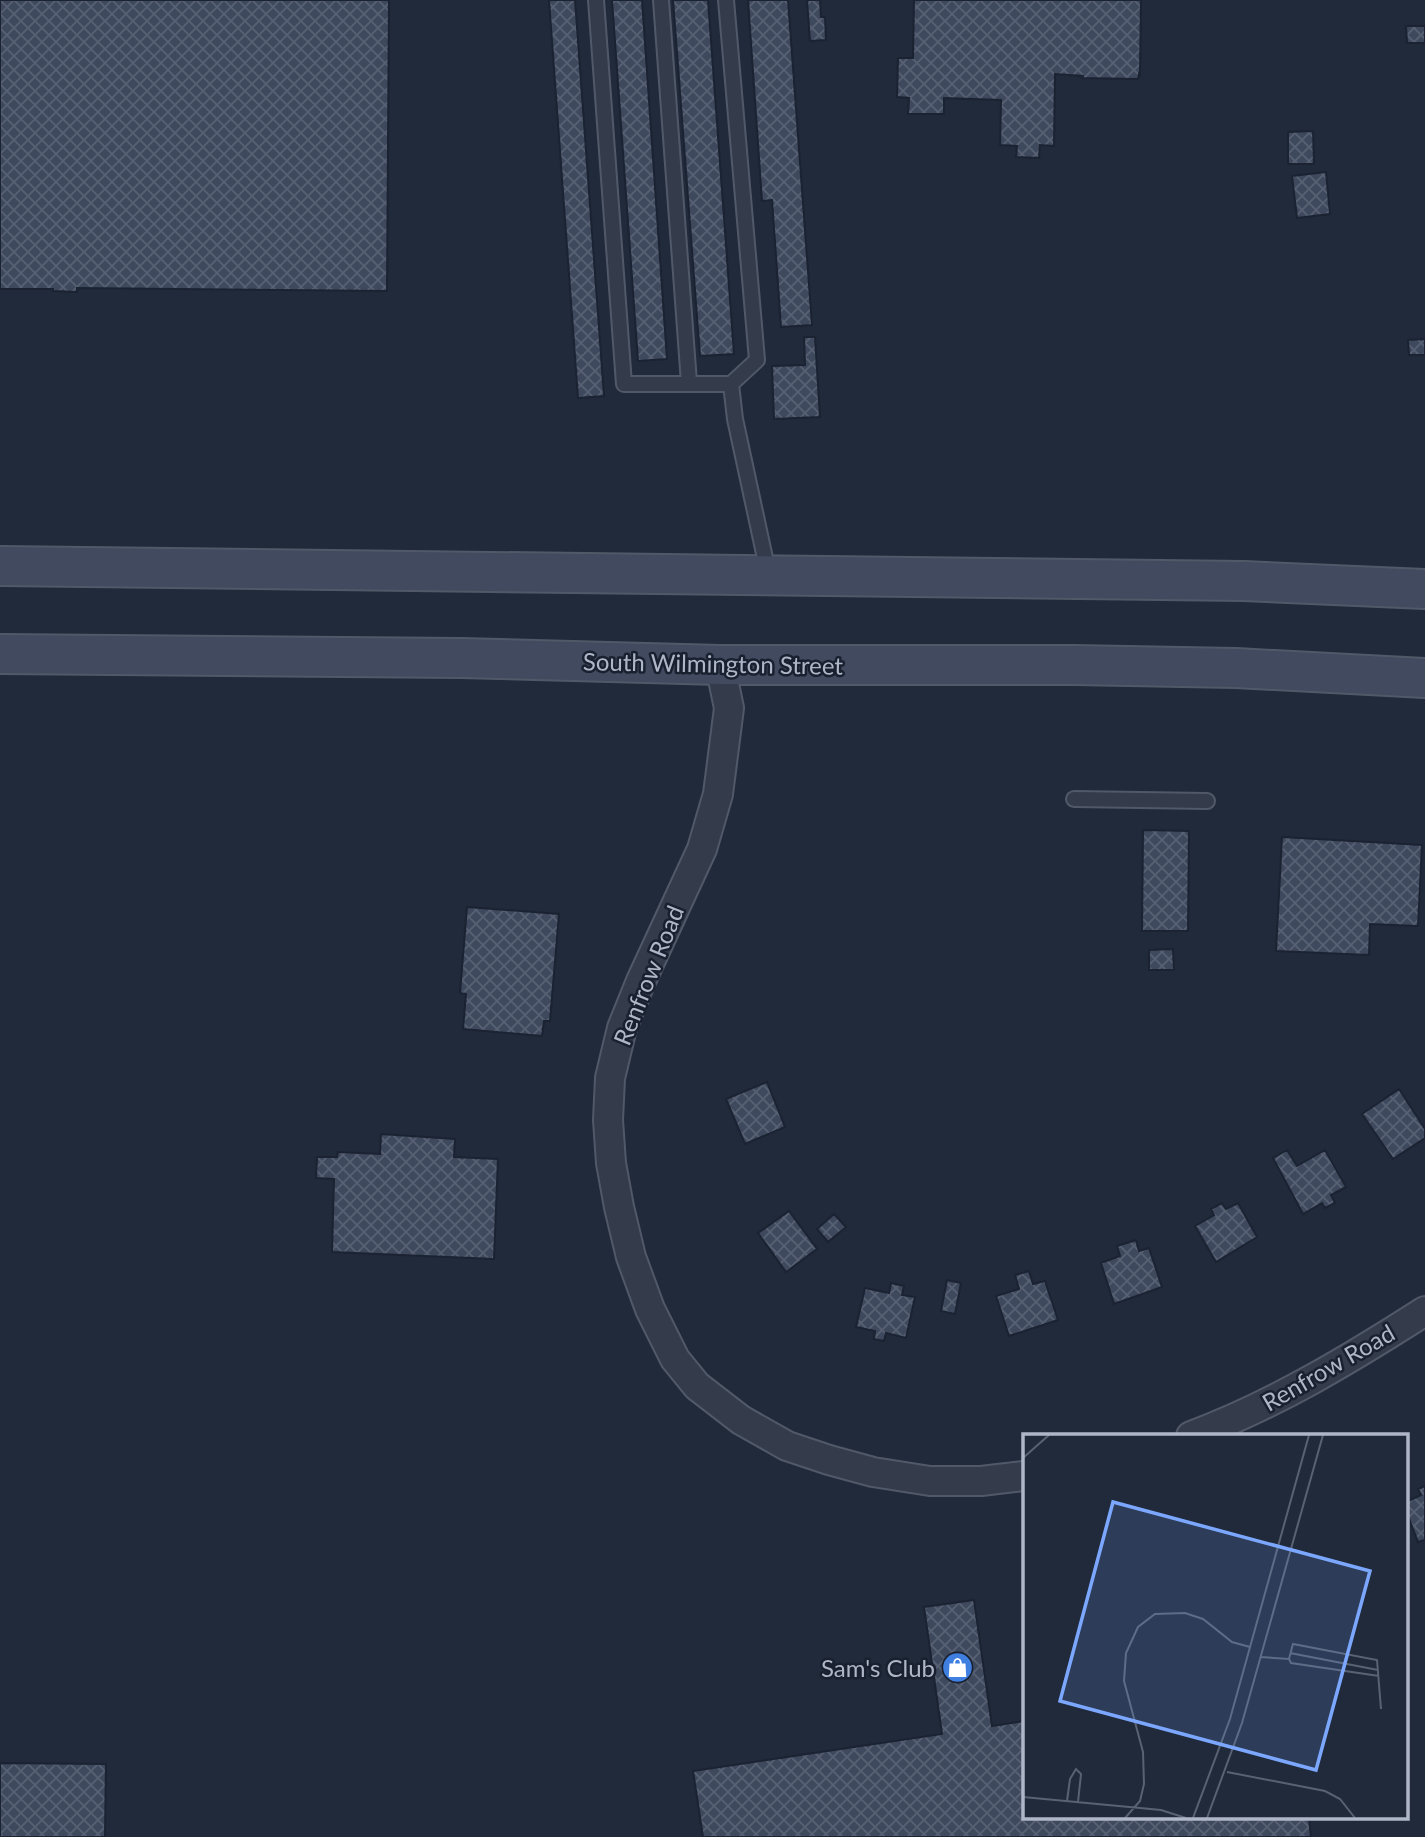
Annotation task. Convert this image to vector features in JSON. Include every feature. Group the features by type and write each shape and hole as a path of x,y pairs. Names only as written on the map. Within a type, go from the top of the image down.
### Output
{"main road":[{"path":"0,566 1244,580 1425,589"},
{"name":"South Wilmington Street","path":"0,654 461,658 720,665 1074,665 1236,668 1425,678"}],"street":[{"name":"Renfrow Road","path":"720,665 729,708 718,794 702,849 622,1028 610,1078 608,1120 611,1163 631,1257 650,1309 675,1359 697,1386 741,1420 787,1446 873,1472 930,1481 981,1481 1023,1476"},
{"name":"Renfrow Road","path":"1196,1434 1289,1393 1425,1311"}],"lane":[{"path":"596,0 624,384 731,384 757,360 726,0"},
{"path":"661,0 689,383"},
{"path":"731,384 735,419 769,574"},
{"path":"1074,799 1207,801"}],"building":[{"path":"0,0 389,0 387,291 77,288 77,292 0,289"},
{"path":"549,0 575,0 604,396 578,398"},
{"path":"612,0 642,0 667,359 638,361"},
{"path":"673,0 708,0 734,354 700,356"},
{"path":"748,0 788,0 812,325 781,327 772,200 762,201"},
{"path":"807,0 820,0 821,17 825,17 826,40 810,41"},
{"path":"914,0 1141,0 1140,75 1138,79 1082,78 1083,76 1055,74 1054,146 1040,145 1039,158 1016,157 1017,146 1000,145 1001,100 944,98 944,114 908,114 909,98 897,97 898,58 913,58"},
{"path":"1406,26 1425,26 1425,43 1407,43"},
{"path":"1313,131 1314,164 1288,164 1288,132"},
{"path":"1326,172 1330,214 1297,218 1292,176"},
{"path":"804,337 815,337 820,417 774,419 772,366 805,365"},
{"path":"1425,339 1425,355 1409,355 1408,340"},
{"path":"1143,830 1189,831 1188,931 1142,931"},
{"path":"1282,837 1422,845 1418,926 1370,924 1369,955 1276,951"},
{"path":"467,907 559,914 550,1021 544,1021 542,1036 463,1029 466,994 460,993"},
{"path":"1173,949 1174,970 1149,970 1149,950"},
{"path":"767,1082 785,1127 745,1144 726,1099"},
{"path":"1399,1089 1425,1129 1425,1138 1393,1159 1362,1114"},
{"path":"381,1134 455,1139 454,1157 498,1159 494,1259 332,1252 334,1179 316,1178 317,1157 337,1157 338,1152 380,1154"},
{"path":"1287,1150 1297,1166 1325,1150 1346,1187 1331,1195 1335,1203 1325,1208 1322,1203 1303,1214 1273,1158"},
{"path":"1222,1203 1226,1209 1238,1203 1257,1237 1216,1262 1195,1226 1214,1215 1211,1209"},
{"path":"789,1211 817,1249 786,1272 758,1233"},
{"path":"834,1214 846,1227 828,1242 817,1229"},
{"path":"1136,1240 1139,1251 1149,1248 1162,1287 1114,1304 1101,1263 1120,1256 1117,1246"},
{"path":"1029,1271 1033,1284 1045,1281 1058,1320 1009,1336 996,1296 1019,1289 1015,1275"},
{"path":"947,1280 961,1283 955,1314 941,1311"},
{"path":"891,1283 904,1286 902,1295 915,1297 906,1338 886,1333 884,1341 874,1339 875,1331 856,1327 865,1288 889,1293"},
{"path":"1425,1486 1425,1540 1418,1542 1408,1516 1408,1501 1421,1495 1418,1489"},
{"name":"Sam's Club","path":"974,1600 992,1726 1023,1721 1023,1820 1309,1820 1311,1837 703,1837 693,1771 942,1734 924,1607"},
{"path":"0,1763 106,1764 105,1837 0,1837"}],"place":[{"name":"Sam's Club","path":"958,1667"}]}
